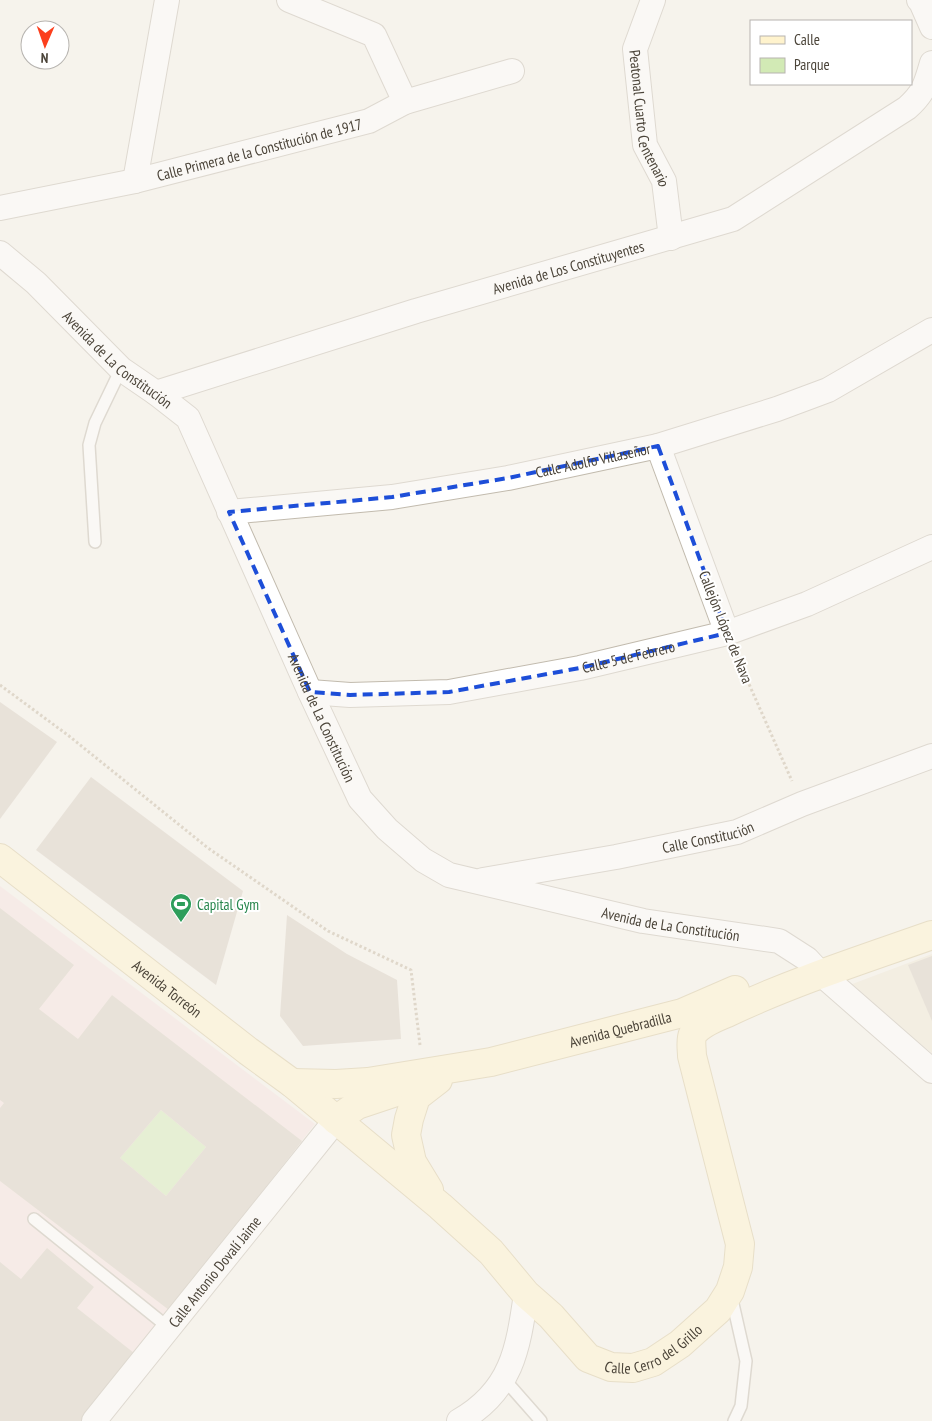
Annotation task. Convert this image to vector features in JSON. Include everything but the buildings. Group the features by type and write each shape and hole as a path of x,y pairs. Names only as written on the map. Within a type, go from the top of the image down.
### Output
{"street":[{"path":"135,181 167,0"},
{"path":"289,0 374,35 405,102"},
{"name":"Peatonal Cuarto Centenario","path":"653,0 636,49 645,145 664,181 671,238"},
{"path":"919,0 932,27"},
{"name":"Avenida de Los Constituyentes","path":"156,393 416,311 733,220 907,108 920,96 932,63"},
{"name":"Calle Primera de la Constitución de 1917","path":"0,208 135,181 369,121 405,102 512,71"},
{"name":"Avenida de La Constitución","path":"0,253 36,283 121,370 156,393 188,418 310,692 360,799 387,829 423,860 449,875 643,921 779,941 814,966"},
{"name":"Calle Adolfo Villaseñor","path":"229,512 392,496 508,478 658,446 777,409 828,390 932,330"},
{"name":"Callejón López de Nava","path":"658,446 727,633"},
{"name":"Calle 5 de Febrero","path":"310,692 350,695 449,692 580,668 727,633 807,604 932,547"},
{"name":"Calle Constitución","path":"473,881 616,857 737,832 802,804 932,756"},
{"name":"Avenida Torreón","path":"0,858 248,1051 292,1083 336,1120"},
{"name":"Avenida Quebradilla","path":"292,1083 336,1084 431,1076 682,1013 814,966 932,915"},
{"name":"Avenida Quebradilla","path":"715,1019 752,1001 814,966 932,935"},
{"path":"814,966 932,1071"},
{"name":"Calle Cerro del Grillo","path":"336,1120 440,1206 491,1252 526,1294 551,1316 588,1358 611,1366 633,1368 653,1362 680,1344 718,1310 730,1291 738,1267 740,1244 692,1056 691,1040 693,1034 700,1027 715,1019"},
{"path":"336,1120 357,1105 431,1076"},
{"path":"431,1076 416,1097 406,1135 412,1162 440,1206"},
{"name":"Calle Antonio Dovalí Jaime","path":"94,1421 336,1120"},
{"path":"459,1421 474,1413 491,1397 504,1379 514,1358 522,1327 526,1294"}],"lane":[{"path":"95,542 89,445 95,423 121,370"},
{"path":"34,1219 169,1328"},
{"path":"730,1291 746,1361 741,1406 734,1421"},
{"path":"504,1379 541,1421"}],"path":[{"name":"Callejón López de Nava","path":"727,633 802,804"},
{"path":"0,685 69,736 208,848 328,931 411,970 431,1076"}],"highlighted area":[{"path":"658,446 727,633 580,668 449,692 350,695 310,692 229,512 392,497 508,478"}],"shaded area":[{"path":"0,886 315,1124 81,1421 0,1421"},
{"path":"932,954 932,1053 847,986"}],"green space":[{"path":"161,1110 206,1147 166,1196 120,1158"}],"place":[{"name":"Capital Gym","path":"181,923"}]}
